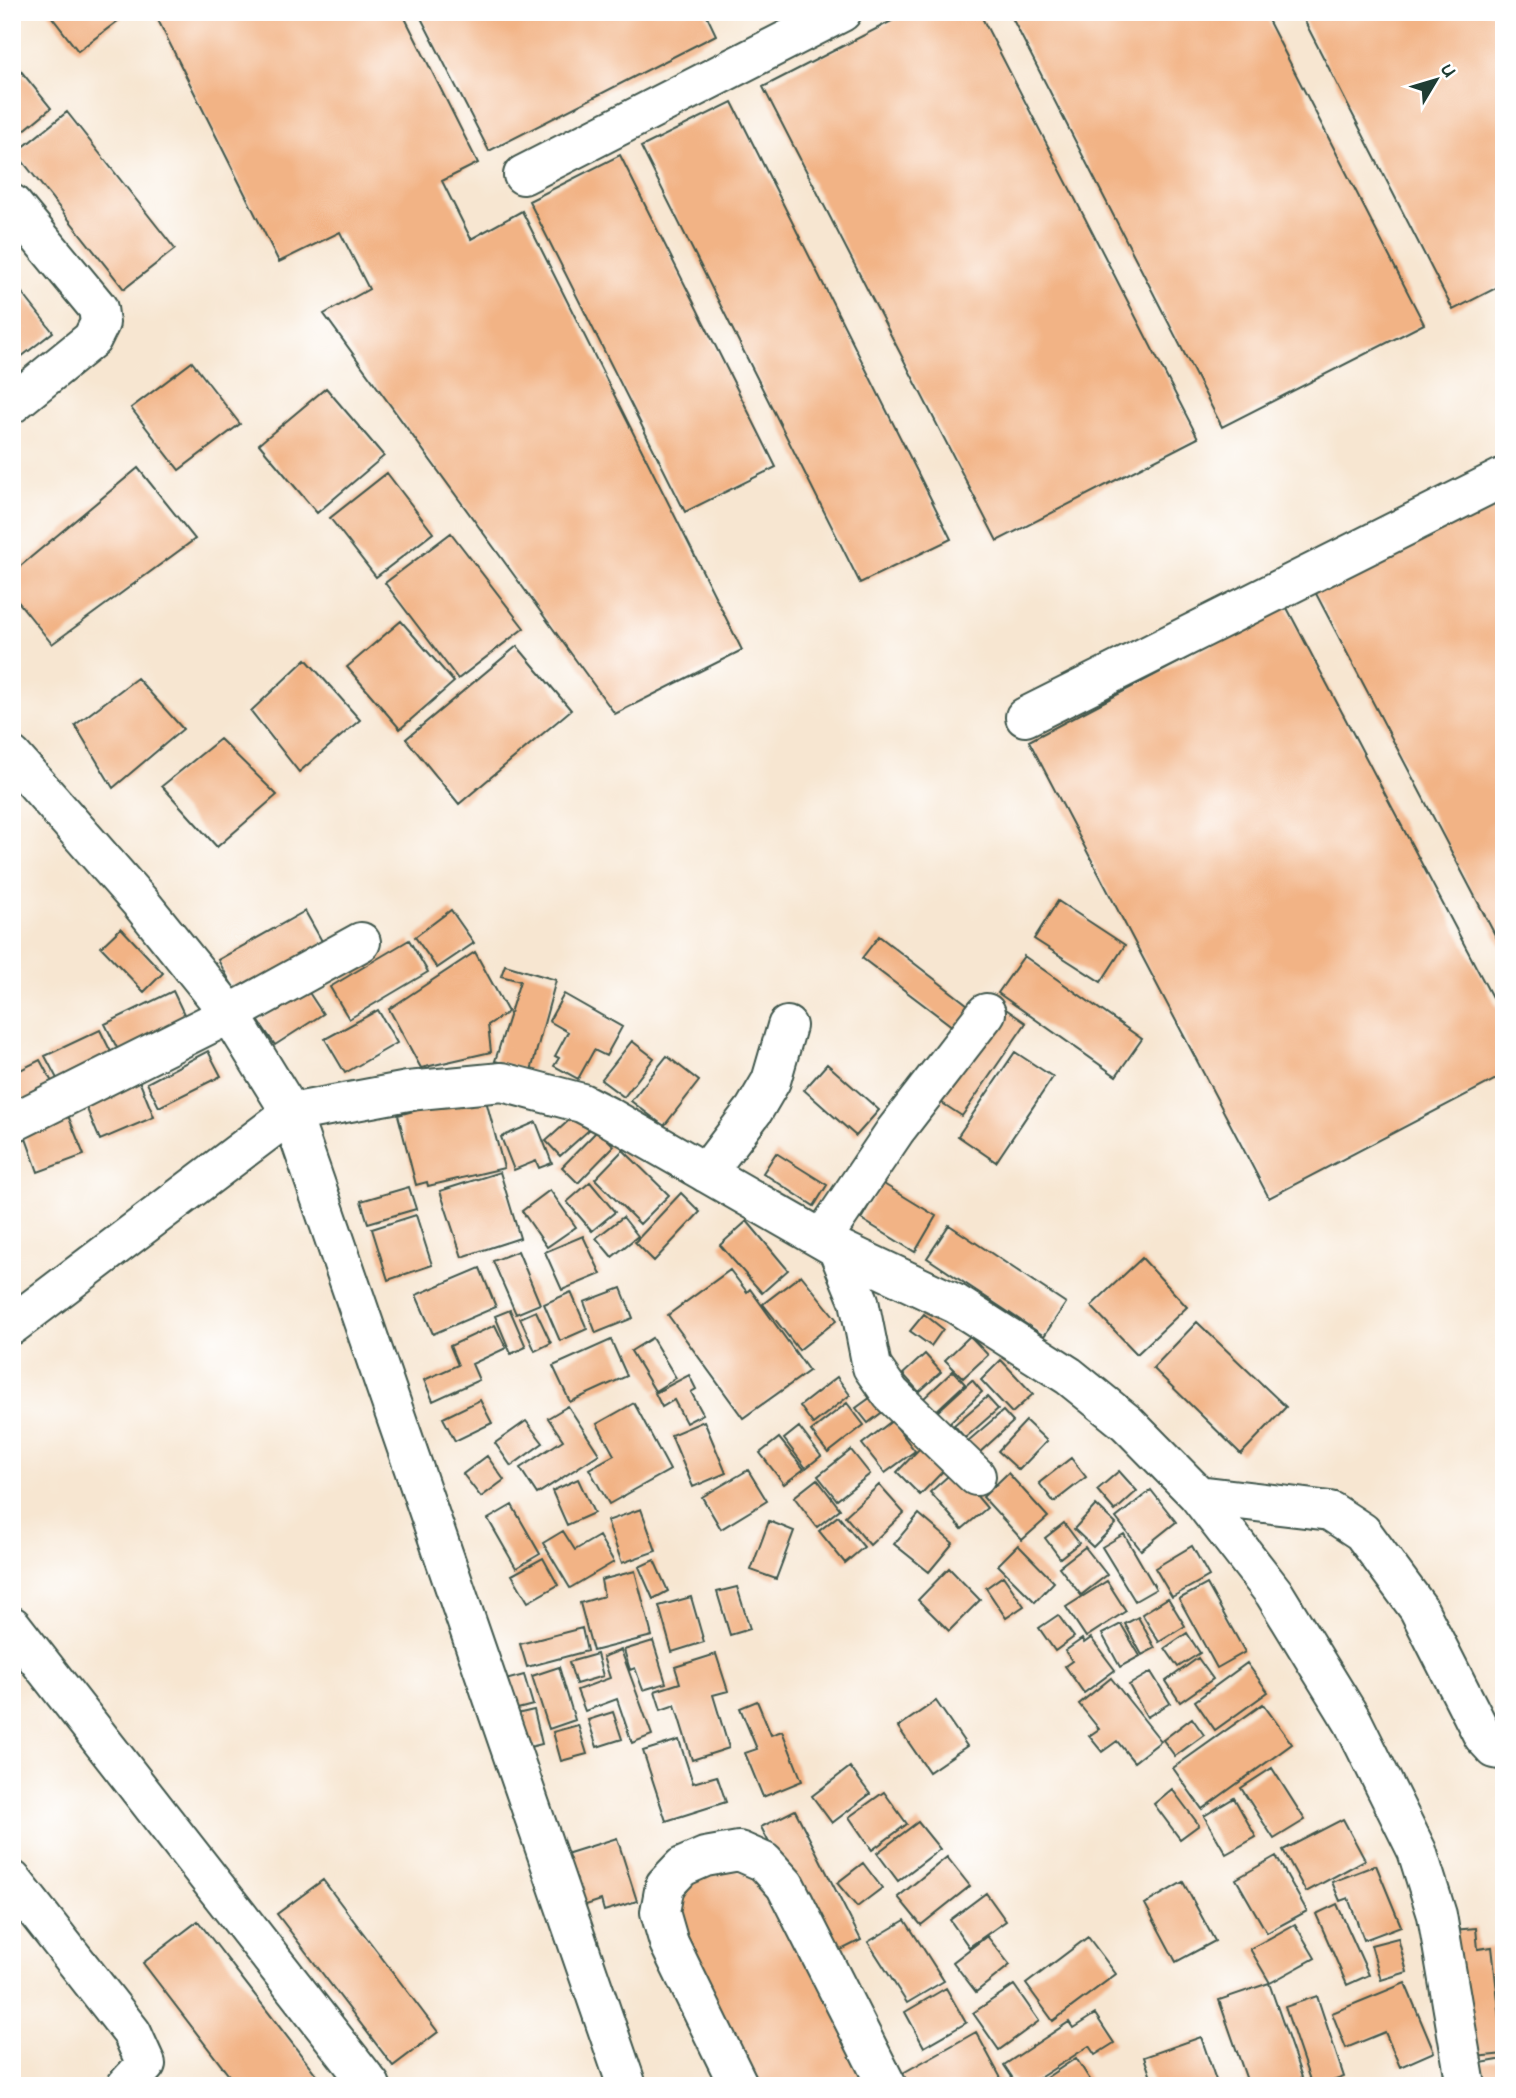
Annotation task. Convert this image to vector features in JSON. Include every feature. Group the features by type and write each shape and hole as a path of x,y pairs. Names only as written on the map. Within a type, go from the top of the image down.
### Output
{"street":[{"path":"523,175 842,12"},
{"path":"12,204 98,308 100,324 92,339 12,404"},
{"path":"1025,717 1504,477"},
{"path":"12,756 140,902 230,1014 291,1113 627,2086"},
{"path":"12,1123 230,1014 362,942"},
{"path":"830,1244 895,1131 986,1013"},
{"path":"706,1174 754,1110 771,1082 787,1026"},
{"path":"12,1325 291,1113 408,1090 502,1082 582,1104 610,1117 830,1244 956,1304 1069,1376 1127,1423 1198,1495 1274,1593 1353,1722 1417,1851 1437,1915 1466,2086"},
{"path":"830,1244 859,1301 872,1367 891,1394 976,1476"},
{"path":"1198,1495 1330,1511 1362,1532 1418,1608 1483,1736 1495,1749 1504,1751"},
{"path":"12,1626 371,2086"},
{"path":"739,2086 669,1943 660,1912 665,1885 682,1867 705,1857 739,1851 764,1862 785,1885 887,2086"},
{"path":"12,1880 132,2033 145,2079"}],"building":[{"path":"48,12 119,12 123,17 78,51"},
{"path":"154,12 402,12 478,163 442,181 471,239 522,211 742,650 615,714 324,314 369,289 340,232 279,262"},
{"path":"418,12 705,12 716,35 489,151"},
{"path":"909,12 979,12 1198,438 997,541 763,87"},
{"path":"1009,12 1264,12 1424,324 1222,427"},
{"path":"1300,12 1504,12 1504,284 1453,310"},
{"path":"12,60 51,108 22,132 12,120"},
{"path":"732,102 951,539 860,583 641,147"},
{"path":"67,112 175,249 124,289 16,153"},
{"path":"620,155 776,467 685,512 529,201"},
{"path":"12,280 53,332 12,364"},
{"path":"192,362 240,424 179,470 131,408"},
{"path":"326,388 384,456 317,513 259,444"},
{"path":"138,468 195,539 52,644 12,594 12,573"},
{"path":"387,473 433,533 376,577 330,518"},
{"path":"1504,489 1504,952 1313,588"},
{"path":"451,533 524,628 458,679 385,583"},
{"path":"1286,606 1504,1020 1504,1075 1269,1198 1029,741"},
{"path":"401,621 454,682 400,729 347,667"},
{"path":"517,646 571,710 459,804 406,739"},
{"path":"306,659 360,720 299,772 251,711"},
{"path":"137,678 183,729 113,788 75,725"},
{"path":"220,739 277,795 217,847 162,786"},
{"path":"1058,901 1125,945 1101,982 1034,939"},
{"path":"451,910 474,943 437,968 415,937"},
{"path":"305,911 327,950 240,999 218,960"},
{"path":"121,928 163,973 144,992 101,947"},
{"path":"879,936 977,1012 961,1033 862,958"},
{"path":"409,940 428,972 349,1019 330,987"},
{"path":"475,952 508,1012 488,1025 491,1052 421,1068 389,1009"},
{"path":"1024,956 1142,1039 1116,1076 998,993"},
{"path":"505,965 556,980 531,1071 495,1061 520,981 501,976"},
{"path":"306,988 323,1014 275,1045 258,1020"},
{"path":"173,991 191,1029 124,1062 105,1024"},
{"path":"564,994 622,1027 606,1056 594,1050 578,1079 554,1066 559,1058 555,1056 568,1032 549,1021"},
{"path":"1000,1005 1026,1023 962,1116 936,1099"},
{"path":"378,1010 397,1043 345,1073 325,1039"},
{"path":"100,1030 118,1066 64,1092 45,1056"},
{"path":"632,1041 654,1058 624,1097 601,1080"},
{"path":"208,1051 221,1076 159,1107 147,1083"},
{"path":"1015,1052 1053,1077 996,1162 958,1136"},
{"path":"667,1056 699,1081 664,1126 631,1101"},
{"path":"40,1060 59,1095 12,1120 12,1074"},
{"path":"827,1064 879,1110 856,1136 804,1090"},
{"path":"138,1078 154,1117 100,1140 84,1102"},
{"path":"484,1093 504,1168 428,1186 427,1182 416,1185 398,1115"},
{"path":"67,1113 84,1155 38,1172 23,1130"},
{"path":"575,1115 589,1130 560,1156 546,1141"},
{"path":"536,1122 552,1163 539,1168 536,1161 514,1170 501,1137"},
{"path":"598,1130 614,1146 578,1183 562,1167"},
{"path":"623,1150 669,1195 640,1224 595,1179"},
{"path":"776,1153 827,1185 814,1206 763,1173"},
{"path":"500,1172 520,1238 462,1257 440,1191"},
{"path":"590,1182 615,1212 592,1231 567,1202"},
{"path":"882,1183 936,1216 915,1252 861,1219"},
{"path":"409,1187 416,1209 368,1223 361,1201"},
{"path":"550,1190 576,1227 547,1247 522,1211"},
{"path":"681,1193 700,1212 654,1261 635,1242"},
{"path":"416,1215 432,1265 388,1280 372,1229"},
{"path":"623,1217 638,1236 612,1257 596,1238"},
{"path":"747,1221 788,1270 762,1293 720,1245"},
{"path":"949,1225 1066,1303 1044,1336 927,1258"},
{"path":"583,1236 601,1274 562,1290 545,1252"},
{"path":"518,1251 540,1304 516,1314 493,1261"},
{"path":"1142,1258 1187,1307 1137,1354 1091,1306"},
{"path":"480,1268 496,1307 433,1334 416,1295"},
{"path":"730,1270 747,1292 750,1289 809,1371 743,1418 668,1315"},
{"path":"801,1275 837,1320 799,1350 763,1304"},
{"path":"621,1288 633,1318 596,1333 584,1302"},
{"path":"571,1292 587,1329 560,1341 544,1304"},
{"path":"510,1310 526,1347 511,1354 495,1316"},
{"path":"536,1311 551,1343 535,1351 520,1318"},
{"path":"924,1314 943,1329 931,1346 910,1331"},
{"path":"1197,1322 1286,1407 1241,1454 1153,1368"},
{"path":"495,1325 506,1348 472,1364 479,1380 433,1401 424,1380 458,1365 450,1346"},
{"path":"970,1336 988,1355 963,1378 945,1360"},
{"path":"652,1338 676,1378 655,1391 631,1351"},
{"path":"611,1340 627,1376 570,1402 553,1366"},
{"path":"925,1354 941,1372 919,1392 903,1374"},
{"path":"1001,1360 1033,1394 1012,1413 981,1380"},
{"path":"953,1371 965,1384 935,1412 923,1399"},
{"path":"689,1375 696,1389 691,1392 703,1414 686,1423 674,1400 662,1407 655,1393"},
{"path":"837,1377 850,1395 813,1424 800,1406"},
{"path":"972,1380 982,1392 947,1425 936,1413"},
{"path":"874,1395 885,1410 868,1423 856,1408"},
{"path":"987,1397 998,1409 965,1438 954,1425"},
{"path":"480,1400 492,1423 455,1441 443,1418"},
{"path":"634,1403 670,1470 609,1504 589,1469 614,1455 597,1424"},
{"path":"847,1403 864,1425 828,1453 811,1431"},
{"path":"568,1406 599,1454 537,1494 520,1468 563,1440 548,1418"},
{"path":"1003,1411 1013,1422 979,1453 968,1441"},
{"path":"526,1421 543,1443 511,1466 495,1443"},
{"path":"704,1421 726,1473 693,1487 671,1435"},
{"path":"892,1421 915,1451 885,1473 862,1444"},
{"path":"1026,1421 1047,1441 1019,1470 998,1451"},
{"path":"799,1427 821,1456 806,1468 784,1439"},
{"path":"779,1438 804,1469 784,1484 760,1453"},
{"path":"923,1445 946,1468 920,1495 897,1472"},
{"path":"851,1450 870,1474 837,1500 818,1476"},
{"path":"487,1456 504,1480 481,1497 463,1474"},
{"path":"1071,1458 1086,1477 1054,1502 1039,1483"},
{"path":"748,1470 767,1501 721,1529 702,1497"},
{"path":"955,1470 987,1508 962,1529 930,1492"},
{"path":"1119,1471 1137,1491 1115,1511 1097,1490"},
{"path":"1008,1473 1048,1517 1022,1540 983,1497"},
{"path":"578,1479 594,1513 567,1525 552,1491"},
{"path":"817,1479 840,1509 817,1527 794,1497"},
{"path":"879,1485 904,1513 870,1545 845,1516"},
{"path":"1151,1490 1176,1522 1141,1550 1116,1518"},
{"path":"512,1505 540,1554 516,1568 488,1519"},
{"path":"1096,1505 1116,1524 1093,1547 1074,1529"},
{"path":"641,1509 656,1551 622,1563 607,1521"},
{"path":"919,1514 953,1543 929,1572 894,1544"},
{"path":"838,1516 864,1547 845,1563 819,1531"},
{"path":"769,1521 794,1531 776,1579 751,1570"},
{"path":"1064,1523 1079,1543 1060,1558 1045,1538"},
{"path":"563,1531 575,1550 599,1536 614,1562 570,1588 543,1543"},
{"path":"1124,1534 1156,1589 1135,1601 1102,1547"},
{"path":"1018,1545 1054,1582 1035,1602 998,1565"},
{"path":"1192,1546 1209,1576 1172,1597 1155,1568"},
{"path":"1085,1547 1107,1575 1081,1595 1059,1567"},
{"path":"543,1558 558,1585 528,1602 512,1575"},
{"path":"654,1560 668,1591 653,1599 639,1567"},
{"path":"949,1568 980,1600 949,1631 918,1600"},
{"path":"635,1571 652,1636 593,1651 580,1603 604,1596 601,1580"},
{"path":"1003,1576 1024,1606 1006,1618 986,1588"},
{"path":"1107,1581 1126,1611 1086,1637 1066,1607"},
{"path":"1207,1584 1245,1652 1217,1668 1179,1599"},
{"path":"737,1587 750,1629 730,1635 717,1592"},
{"path":"691,1597 704,1642 672,1652 659,1606"},
{"path":"1168,1598 1185,1626 1159,1642 1142,1614"},
{"path":"1058,1615 1074,1637 1055,1651 1039,1628"},
{"path":"1138,1617 1155,1648 1142,1655 1125,1624"},
{"path":"1121,1624 1140,1656 1120,1667 1102,1634"},
{"path":"582,1628 587,1651 527,1667 520,1644"},
{"path":"1187,1633 1200,1653 1178,1667 1165,1648"},
{"path":"1091,1638 1115,1670 1084,1693 1065,1666 1072,1661 1065,1651 1082,1639 1084,1643"},
{"path":"653,1641 666,1683 643,1690 635,1668 630,1670 624,1650"},
{"path":"621,1650 652,1735 632,1743 617,1699 585,1711 577,1690 610,1678 603,1657"},
{"path":"597,1654 603,1676 576,1684 569,1662"},
{"path":"716,1654 728,1691 713,1695 729,1748 692,1760 675,1705 661,1710 655,1691 680,1683 675,1667"},
{"path":"1198,1658 1213,1679 1180,1702 1166,1681"},
{"path":"1247,1663 1268,1692 1215,1730 1195,1701"},
{"path":"559,1667 575,1720 549,1729 532,1676"},
{"path":"1151,1672 1170,1703 1147,1717 1129,1685"},
{"path":"524,1675 533,1705 506,1712 498,1682"},
{"path":"1111,1678 1161,1741 1134,1762 1117,1741 1102,1752 1089,1736 1099,1729 1079,1704"},
{"path":"757,1701 771,1735 782,1731 802,1781 763,1797 745,1753 757,1749 740,1708"},
{"path":"936,1701 967,1746 929,1772 898,1727"},
{"path":"1263,1704 1292,1744 1202,1809 1173,1768"},
{"path":"534,1710 542,1744 517,1750 508,1716"},
{"path":"613,1712 622,1739 597,1747 588,1720"},
{"path":"1192,1718 1204,1735 1175,1756 1163,1740"},
{"path":"578,1725 587,1754 561,1761 553,1732"},
{"path":"679,1740 693,1783 717,1776 726,1802 666,1821 643,1751"},
{"path":"850,1767 870,1794 832,1823 812,1796"},
{"path":"1272,1768 1305,1820 1274,1839 1241,1788"},
{"path":"1172,1789 1199,1825 1180,1839 1154,1804"},
{"path":"884,1792 907,1824 872,1850 849,1817"},
{"path":"1234,1798 1256,1837 1226,1854 1204,1816"},
{"path":"795,1810 861,1940 827,1957 761,1827"},
{"path":"1343,1819 1365,1860 1306,1892 1283,1850"},
{"path":"918,1822 940,1849 898,1881 877,1853"},
{"path":"617,1838 637,1901 604,1911 601,1900 580,1907 563,1855"},
{"path":"1276,1856 1307,1911 1267,1933 1236,1879"},
{"path":"947,1857 970,1886 921,1925 898,1897"},
{"path":"863,1863 882,1888 857,1907 837,1883"},
{"path":"1376,1865 1401,1926 1364,1940 1348,1898 1340,1901 1332,1882"},
{"path":"735,1870 751,1875 765,1884 877,2086 756,2086 676,1933 681,1900 690,1886 703,1877"},
{"path":"323,1880 438,2032 393,2066 277,1914"},
{"path":"1183,1882 1215,1941 1176,1962 1145,1904"},
{"path":"986,1893 1006,1921 969,1947 950,1920"},
{"path":"1337,1904 1369,1975 1347,1985 1316,1914"},
{"path":"905,1920 944,1981 907,2003 868,1942"},
{"path":"198,1921 325,2086 237,2086 143,1963"},
{"path":"1295,1924 1315,1958 1270,1983 1250,1949"},
{"path":"1476,1928 1478,1949 1492,1947 1504,2054 1475,2057 1453,1930"},
{"path":"987,1936 1010,1965 976,1992 953,1962"},
{"path":"1088,1937 1116,1974 1053,2021 1026,1984"},
{"path":"1398,1938 1407,1972 1381,1980 1371,1945"},
{"path":"1269,1983 1305,2086 1249,2086 1219,2000"},
{"path":"1405,1983 1434,2052 1400,2067 1385,2032 1346,2048 1332,2013"},
{"path":"1014,1985 1039,2021 999,2050 973,2013"},
{"path":"946,1988 966,2023 924,2047 905,2012"},
{"path":"1317,1996 1344,2077 1312,2086 1285,2007"},
{"path":"1095,2014 1114,2043 1095,2055 1089,2046 1027,2086 1018,2086 1004,2065 1069,2022 1073,2028"},
{"path":"976,2032 1002,2080 991,2086 899,2086 894,2078"},
{"path":"1201,2037 1218,2086 1154,2086 1144,2057"},
{"path":"1076,2058 1094,2086 1038,2086 1037,2084"},
{"path":"1504,2059 1504,2086 1485,2086 1481,2063"}]}
